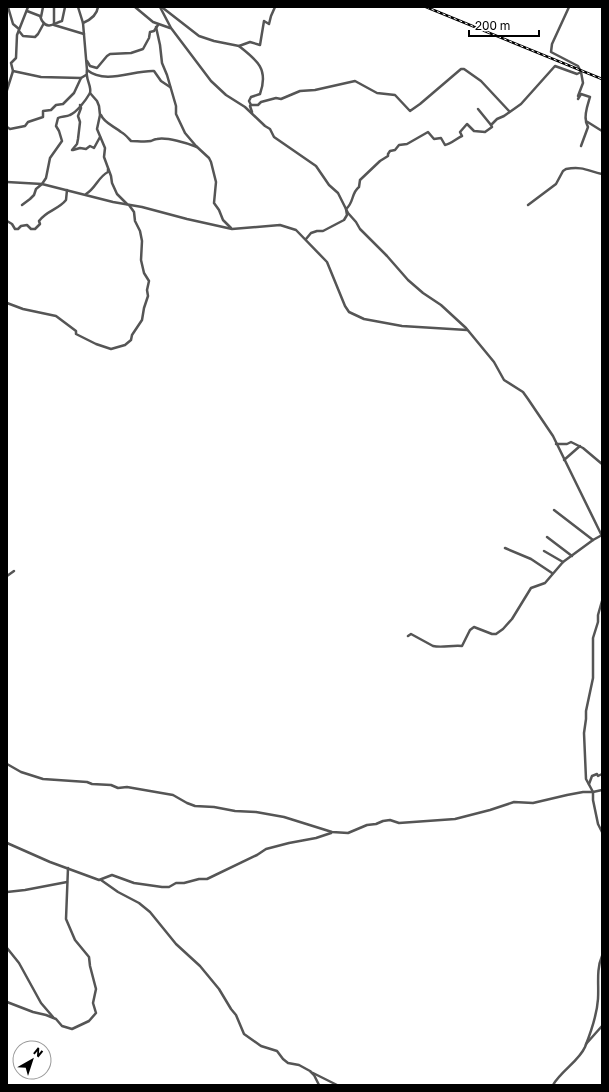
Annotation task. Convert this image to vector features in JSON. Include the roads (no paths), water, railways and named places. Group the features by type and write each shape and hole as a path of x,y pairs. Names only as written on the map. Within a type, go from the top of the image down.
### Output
{"street":[{"path":"8,7 13,24 23,36 35,37 44,23"},
{"path":"7,90 13,71 11,63 16,58 16,40 28,7"},
{"path":"41,18 43,7"},
{"path":"54,7 54,25"},
{"path":"54,25 62,21 65,7"},
{"path":"22,205 35,194 36,189 46,178 50,158 62,141 60,131 56,126 58,118 61,116 69,116 76,111 91,90 86,76 87,70 83,23 78,7"},
{"path":"83,23 90,20 98,10 98,7"},
{"path":"135,7 157,26 171,28"},
{"path":"160,7 171,28 210,81 226,95 253,114 270,129 274,137 316,166 329,185 338,193 346,209 360,229 387,256 402,274 462,324 494,362 504,380 523,392 556,444 602,535 563,562 545,583 531,588 512,619 496,634 474,626 470,630 462,646 449,645 437,647 410,634 408,636"},
{"path":"160,7 199,36 214,41 239,46 258,61 262,71 263,86 260,94 251,97 249,101 253,114"},
{"path":"239,46 250,42 260,45 264,22 269,24 275,7"},
{"path":"569,7 552,44 551,52 578,66 583,83 578,99 581,94 590,97 585,118 588,126 581,146"},
{"path":"26,11 36,14 44,23 51,26 54,25 84,34"},
{"path":"86,60 90,66 95,68 99,67 110,54 131,53 143,49 149,38 150,32 154,31 157,26"},
{"path":"157,26 162,63 167,72 176,106 176,114 187,135 209,158 216,179 214,203 223,220 232,229"},
{"path":"346,209 351,204 354,192 359,187 360,180 380,161 388,156 390,151 394,150 399,145 407,144 428,132 434,139 441,138 445,145 449,144 462,136 460,132 467,124 472,130 485,132 492,127 491,125 497,119 521,104 555,66 577,74 581,72"},
{"path":"243,106 258,105 261,102 276,98 281,99 300,91 315,90 355,81 373,92 395,95 410,111 462,68 481,81 509,111"},
{"path":"87,70 94,75 102,77 117,76 145,70 154,71 161,81 170,87"},
{"path":"13,71 41,77 81,78 86,76"},
{"path":"7,127 10,129 25,126 28,122 43,117 43,111 51,110 56,105 63,104 74,92 81,78"},
{"path":"90,93 97,101 101,117 122,132 131,141 146,141 157,138 184,142 198,148"},
{"path":"80,105 81,108 78,116 80,122 78,139 72,150 80,148 86,149 90,146 94,148 100,137"},
{"path":"7,303 23,309 56,316 76,331 76,334 103,347 111,349 120,347 129,342 142,320 148,296 147,290 149,281 144,272 141,260 142,241 135,221 134,212 117,194 112,183 104,157 105,148 97,129 100,115 99,106"},
{"path":"478,110 491,125"},
{"path":"586,121 602,131"},
{"path":"86,194 93,189 101,177 108,172 108,168"},
{"path":"528,205 556,184 563,171 566,169 586,168 598,174 602,174"},
{"path":"7,182 42,184 232,229 280,225 296,230 327,262 345,306 349,312 355,316 402,326 467,330"},
{"path":"7,221 12,224 15,229 18,229 22,225 28,225 31,229 35,229 40,224 40,218 53,209 58,208 66,200 67,190"},
{"path":"306,239 311,233 323,231 344,220 347,215 346,209"},
{"path":"556,444 567,444 571,442 580,446 602,464"},
{"path":"564,460 580,446"},
{"path":"554,510 593,540"},
{"path":"547,537 572,556"},
{"path":"505,548 531,559 552,573"},
{"path":"544,552 563,562"},
{"path":"7,576 14,571"},
{"path":"602,601 593,638 593,678 589,703 586,708 584,733 586,756 585,773 593,792 593,800 598,824 602,832"},
{"path":"7,764 21,772 43,779 86,782 118,788 128,787 173,795 192,805 235,811 256,812 284,817 332,832 348,833 367,825 376,824 383,821 390,820 399,823 455,819 514,802 533,803 567,795 602,790"},
{"path":"589,784 592,776 602,774"},
{"path":"100,880 106,876 112,875 134,884 162,888 169,887 176,883 184,883 199,879 207,880 266,849 316,838 332,832"},
{"path":"7,843 25,852 100,880 139,903 150,912 176,944 200,966 220,989 236,1015 244,1034 261,1046 276,1051 288,1063 299,1065 337,1085"},
{"path":"7,948 19,963 40,1003 62,1026 72,1029 90,1021 96,1013 93,1003 96,989 89,957 75,940 66,919 65,901 68,868"},
{"path":"7,892 56,885 68,881"},
{"path":"553,1085 582,1052 586,1044 597,1004 598,973 602,956"},
{"path":"7,1002 56,1019"},
{"path":"586,1044 602,1026"},
{"path":"313,1072 319,1085"}],"railway":[{"path":"426,7 602,79"}]}
